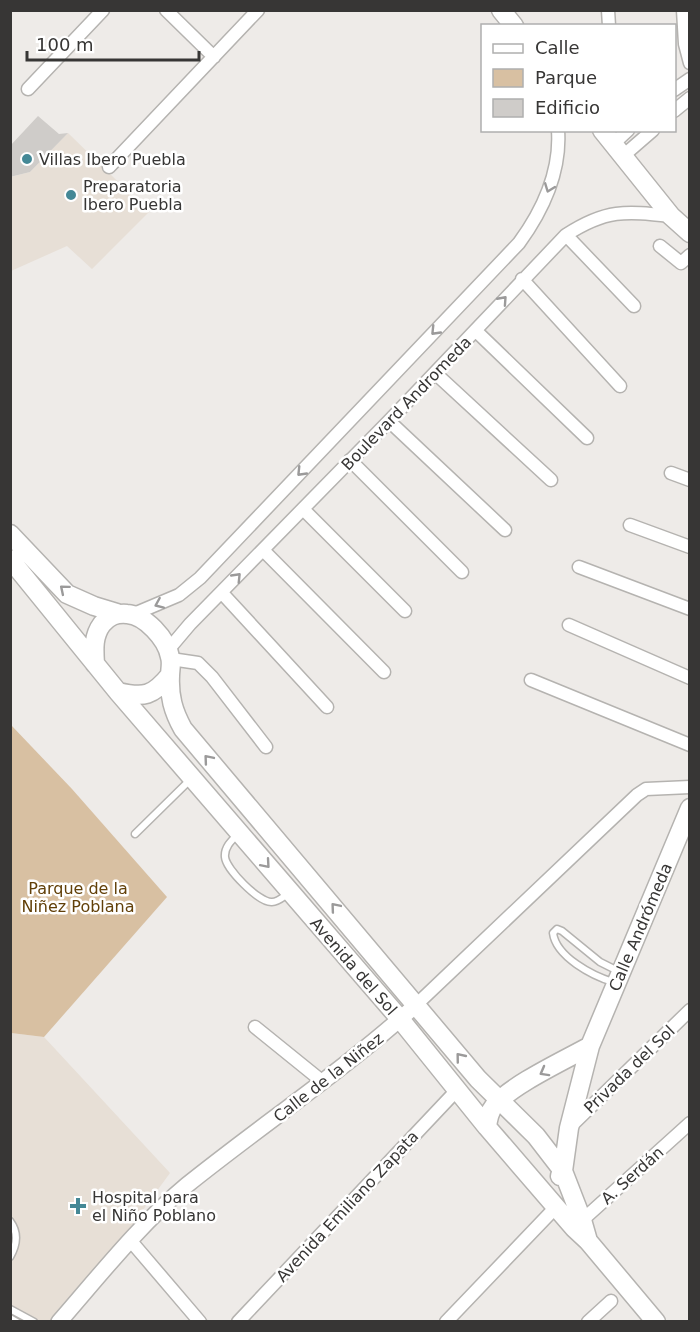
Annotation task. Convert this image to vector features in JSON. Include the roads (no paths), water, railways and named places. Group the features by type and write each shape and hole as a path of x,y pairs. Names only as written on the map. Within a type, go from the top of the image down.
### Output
{"main road":[{"path":"501,10 512,24"},
{"path":"613,143 671,216 690,233"},
{"path":"10,534 67,594 150,625 170,662 159,689 146,695 118,692 10,558"},
{"path":"95,664 94,648 97,632 106,620 125,614"},
{"name":"Avenida del Sol","path":"170,662 170,696 173,711 183,729 472,1072 536,1136 563,1171 578,1224 588,1241 656,1322"},
{"name":"Avenida del Sol","path":"118,692 400,1019 487,1127 556,1207 578,1224"},
{"name":"Calle Andrómeda","path":"563,1171 569,1128 590,1047 690,808"},
{"path":"487,1127 488,1116 500,1100 530,1079 590,1047"},
{"path":"539,1186 552,1184 559,1179 563,1171"}],"street":[{"path":"28,89 103,10"},
{"path":"166,10 214,57"},
{"path":"109,167 258,10"},
{"path":"683,10 685,44 690,63"},
{"path":"676,89 690,79"},
{"path":"676,110 690,98"},
{"name":"Boulevard Andromeda","path":"125,614 179,595 200,578 519,243 536,219 553,181 558,132"},
{"path":"613,143 626,132"},
{"path":"613,143 647,132"},
{"name":"Boulevard Andromeda","path":"170,662 190,624 476,331 522,279 566,235 588,221 608,214 630,211 671,216"},
{"path":"566,235 634,306"},
{"path":"660,246 681,263 690,255"},
{"path":"522,279 620,386"},
{"path":"476,331 587,438"},
{"path":"435,373 551,480"},
{"path":"389,421 505,530"},
{"path":"350,460 462,572"},
{"path":"670,473 690,480"},
{"path":"303,509 405,611"},
{"path":"630,525 690,547"},
{"path":"263,550 384,672"},
{"path":"579,567 690,609"},
{"path":"222,593 327,707"},
{"path":"569,625 690,678"},
{"path":"170,662 198,663 212,677 266,747"},
{"path":"531,680 690,745"},
{"name":"Calle de la Niñez","path":"59,1322 130,1240 186,1186 324,1082 400,1019 637,795 646,789 690,787"},
{"name":"Privada del Sol","path":"569,1128 690,1010"},
{"path":"255,1027 324,1082"},
{"name":"Avenida Emiliano Zapata","path":"238,1322 457,1090"},
{"name":"A. Serdán","path":"578,1224 690,1123"},
{"path":"446,1322 556,1207"},
{"path":"130,1240 200,1322"},
{"path":"588,1322 611,1301"}],"lane":[{"path":"135,834 192,778"},
{"path":"239,833 230,841 226,849 227,865 257,897 264,901 281,900 290,892"},
{"path":"556,929 562,931 618,978 594,975 575,963 558,946 553,933 556,929"},
{"path":"594,975 600,962"},
{"path":"10,1221 15,1228 17,1241 11,1256"},
{"path":"11,1311 34,1322"},
{"path":"10,1318 17,1322"}],"place":[{"name":"Villas Ibero Puebla","path":"27,159"},
{"name":"Preparatoria Ibero Puebla","path":"71,195"},
{"name":"Hospital para el Niño Poblano","path":"78,1206"}],"park label":[{"name":"Parque de la Niñez Poblana","path":"78,897"}]}
